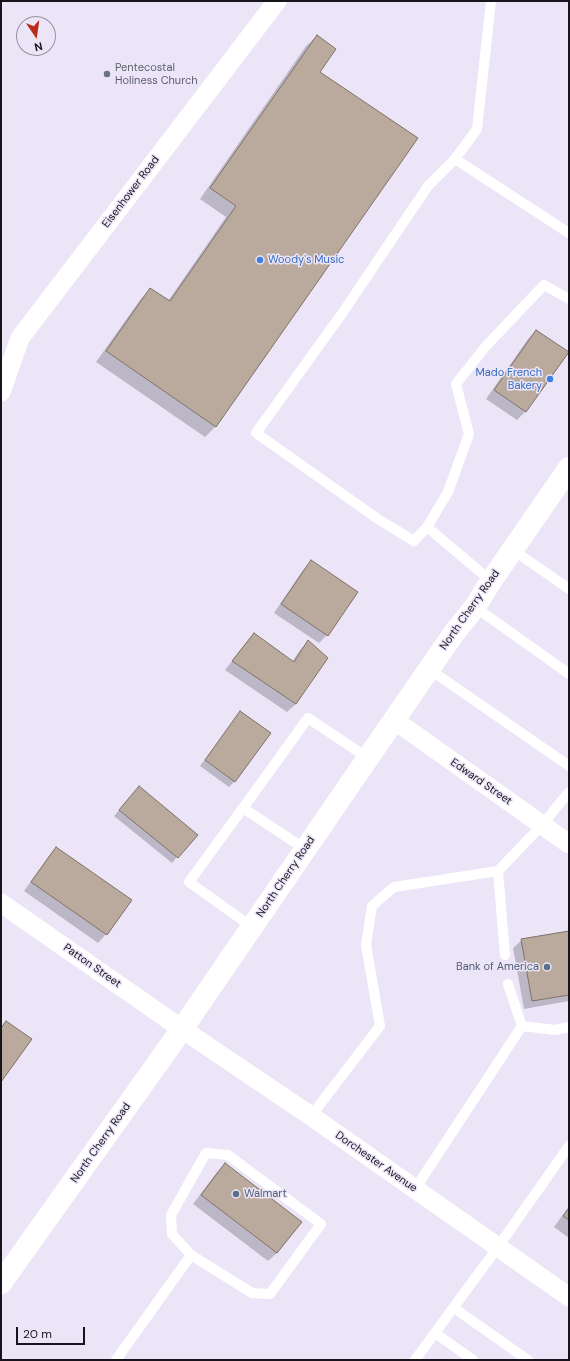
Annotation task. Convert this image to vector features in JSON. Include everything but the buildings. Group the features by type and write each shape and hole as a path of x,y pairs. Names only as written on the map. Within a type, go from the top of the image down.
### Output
{"main road":[{"name":"North Cherry Road","path":"1,1283 182,1029 454,633 475,607 491,581 569,468"}],"street":[{"name":"Eisenhower Road","path":"1,392 20,338 277,1"},
{"name":"Edward Street","path":"394,720 569,844"},
{"name":"Patton Street","path":"1,903 182,1029"},
{"name":"Dorchester Avenue","path":"182,1029 311,1116 569,1297"}],"lane":[{"path":"491,1 477,129 455,159 428,186 345,309 256,433 378,519 414,541 427,527 448,492 469,434 456,384 486,346 544,285 569,299"},
{"path":"455,159 569,233"},
{"path":"427,527 491,581"},
{"path":"512,550 569,588"},
{"path":"475,607 569,674"},
{"path":"430,669 569,766"},
{"path":"252,927 189,882 308,718 368,758"},
{"path":"311,1116 380,1026 366,945 372,906 394,887 498,871 542,825 569,792"},
{"path":"243,808 305,849"},
{"path":"498,871 505,955"},
{"path":"508,984 522,1026"},
{"path":"522,1026 555,1030 569,1027"},
{"path":"415,1189 522,1026"},
{"path":"415,1360 498,1247 569,1146"},
{"path":"206,1153 228,1155 322,1224 270,1294 252,1293 191,1254 172,1234 171,1215 206,1153"},
{"path":"116,1360 191,1254"},
{"path":"454,1308 528,1360"},
{"path":"435,1333 474,1360"}],"place":[{"name":"Pentecostal Holiness Church","path":"107,74"},
{"name":"Woody's Music","path":"260,260"},
{"name":"Mado French Bakery","path":"550,379"},
{"name":"Bank of America","path":"547,967"},
{"name":"Walmart","path":"236,1194"}]}
